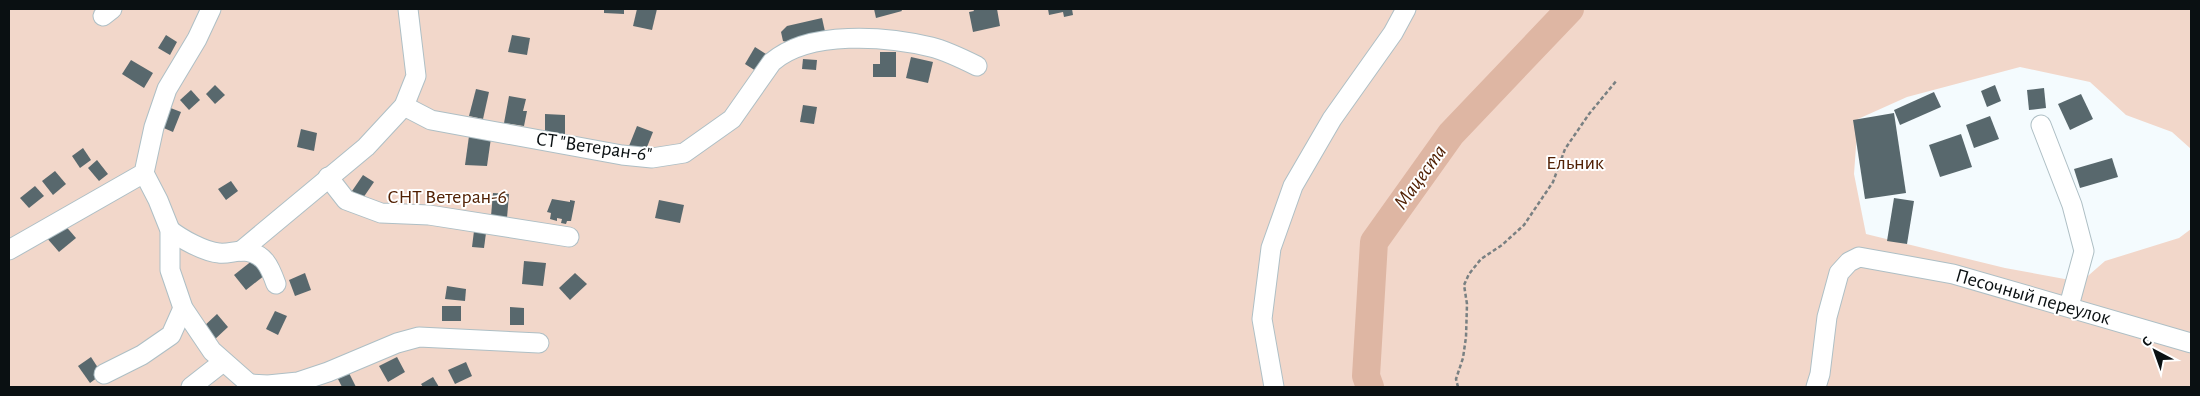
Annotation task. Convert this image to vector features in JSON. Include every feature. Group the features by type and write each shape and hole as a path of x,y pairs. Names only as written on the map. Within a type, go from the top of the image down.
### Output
{"street":[{"path":"211,9 197,39 167,90 154,126 144,173 158,200 170,230 170,270 183,308 200,334 223,362 252,386 298,382 328,372 397,343 419,337 538,343"},
{"path":"241,251 366,147 404,106 416,76 408,9"},
{"path":"1274,387 1262,319 1272,248 1293,186 1332,120 1393,33 1406,9"},
{"name":"СТ \"Ветеран-6\"","path":"404,106 430,120 612,153 652,158 684,154 732,119 772,62 781,55 815,42 859,38 902,41 933,47 977,66"},
{"path":"2041,126 2072,205 2084,251 2069,306"},
{"path":"9,250 144,173"},
{"path":"328,177 346,200 381,214 429,215 569,237"},
{"path":"170,230 180,238 217,253 241,251 250,252 262,258 270,266 276,284"},
{"name":"Песочный переулок","path":"1816,387 1820,374 1827,317 1839,273 1849,262 1859,257 1874,258 1952,274 2069,306 2191,343"},
{"path":"104,374 142,355 171,335 183,308"},
{"path":"191,387 223,362"}],"path":[{"path":"1458,387 1456,379 1463,358 1466,336 1467,304 1464,285 1469,274 1481,259 1502,245 1524,225 1553,182 1564,148 1588,114 1617,80"}],"green space":[{"path":"9,9 2191,9 2191,149 2172,132 2126,115 2090,82 2020,67 1907,97 1858,119 1854,174 1866,234 2005,268 2081,282 2105,261 2179,238 2191,229 2191,387 9,387"}],"building":[{"path":"604,9 624,9 624,14 604,13"},
{"path":"637,9 657,9 652,30 633,26"},
{"path":"874,9 901,9 902,11 876,18"},
{"path":"973,9 997,9 1000,26 973,32 969,12 974,11"},
{"path":"1048,9 1072,9 1073,15 1064,17 1063,12 1049,15"},
{"path":"822,18 826,36 790,43 783,41 781,32 787,26"},
{"path":"166,35 177,42 170,55 158,48"},
{"path":"512,35 530,38 527,55 508,52"},
{"path":"755,47 766,54 756,71 745,64"},
{"path":"880,52 896,52 896,77 873,77 873,64 880,64"},
{"path":"911,57 933,62 928,83 906,78"},
{"path":"803,59 817,60 816,70 802,69"},
{"path":"131,60 153,73 144,88 122,74"},
{"path":"215,85 225,95 215,104 206,94"},
{"path":"1995,85 2001,101 1987,107 1981,91"},
{"path":"2044,88 2046,108 2029,110 2027,90"},
{"path":"476,89 489,92 483,119 469,116"},
{"path":"191,90 200,100 189,110 180,100"},
{"path":"1934,92 1941,107 1900,125 1894,110"},
{"path":"2081,94 2093,119 2070,130 2058,104"},
{"path":"509,96 526,99 523,111 527,111 524,126 504,123"},
{"path":"803,105 817,107 814,124 800,122"},
{"path":"168,107 181,112 173,132 159,126"},
{"path":"1894,113 1906,193 1865,199 1853,120"},
{"path":"545,114 565,115 565,135 545,134"},
{"path":"1990,116 1999,139 1974,148 1966,125"},
{"path":"637,126 653,132 645,152 629,146"},
{"path":"301,129 317,133 314,151 297,147"},
{"path":"1961,134 1972,167 1940,177 1929,145"},
{"path":"469,136 491,138 487,166 465,165"},
{"path":"83,148 91,160 80,168 72,156"},
{"path":"2112,158 2118,177 2080,188 2074,169"},
{"path":"97,160 108,174 99,181 88,168"},
{"path":"55,171 66,184 53,195 42,181"},
{"path":"363,175 374,182 363,198 352,191"},
{"path":"231,181 238,191 226,200 218,189"},
{"path":"35,186 44,196 29,208 20,198"},
{"path":"493,193 509,194 507,218 491,216"},
{"path":"1894,198 1914,201 1907,244 1887,241"},
{"path":"552,199 575,201 571,221 567,221 566,224 561,223 562,219 557,218 557,221 550,219 551,213 547,212"},
{"path":"659,200 684,205 680,223 655,218"},
{"path":"63,223 76,238 59,252 46,237"},
{"path":"474,231 486,233 484,248 472,247"},
{"path":"253,260 265,275 246,290 234,275"},
{"path":"524,261 546,263 543,286 522,284"},
{"path":"305,273 311,290 295,296 289,280"},
{"path":"575,273 587,284 570,300 559,288"},
{"path":"447,286 466,289 465,301 445,299"},
{"path":"442,306 461,306 461,321 442,321"},
{"path":"510,307 524,308 524,325 510,325"},
{"path":"275,311 287,316 278,335 266,329"},
{"path":"217,314 228,327 213,341 202,328"},
{"path":"91,357 102,374 90,383 78,366"},
{"path":"397,357 405,372 388,382 379,366"},
{"path":"466,362 472,376 455,384 448,370"},
{"path":"349,373 356,387 342,387 338,379"},
{"path":"433,377 439,387 423,387 421,384"}],"waterway":[{"name":"Мацеста","path":"1370,387 1366,376 1374,242 1451,134 1570,9"}],"park label":[{"name":"Ельник","path":"1575,163"},
{"name":"СНТ Ветеран-6","path":"447,197"}]}
